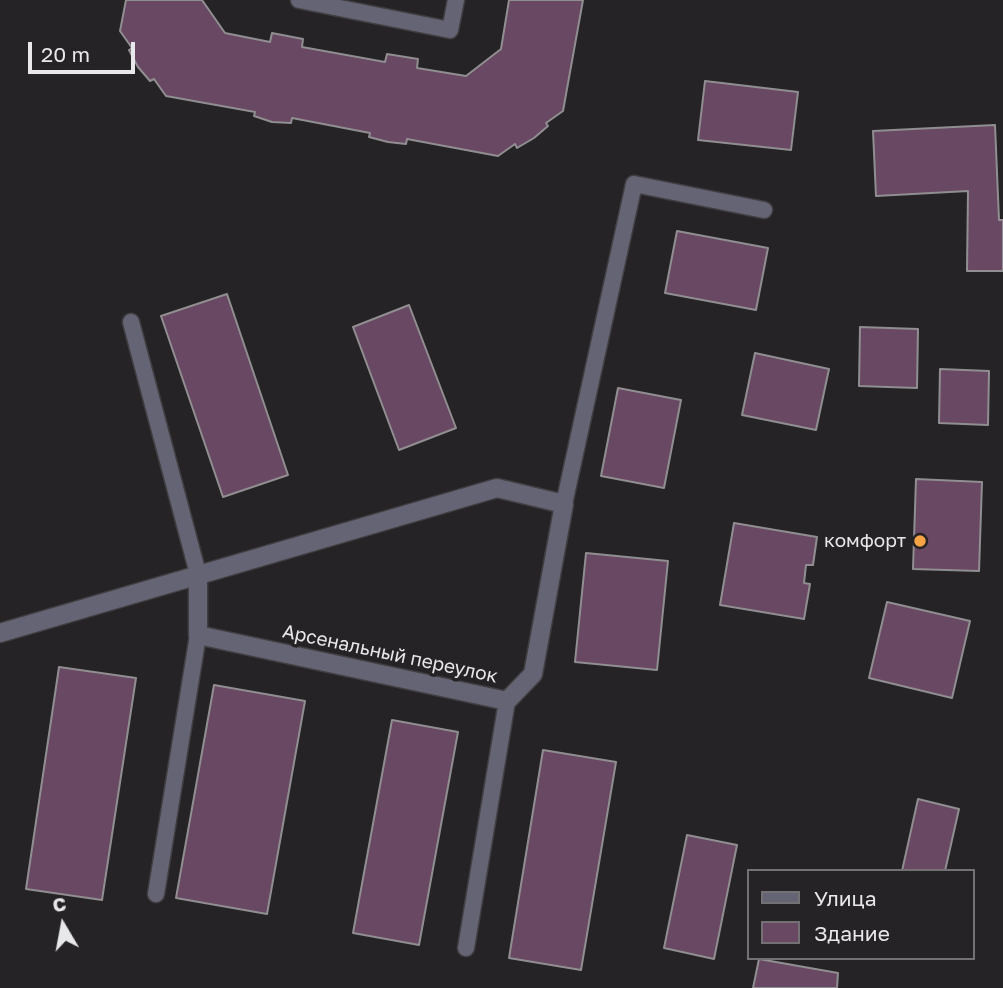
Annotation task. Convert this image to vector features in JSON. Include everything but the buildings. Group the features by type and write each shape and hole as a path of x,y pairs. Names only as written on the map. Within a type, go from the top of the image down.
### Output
{"street":[{"path":"0,633 497,488 564,505"},
{"name":"Арсенальный переулок","path":"198,635 507,701 533,674 564,505"},
{"path":"198,575 198,635"}],"lane":[{"path":"299,0 450,30 456,0"},
{"path":"564,505 634,184 764,210"},
{"path":"131,322 198,575"},
{"path":"156,894 198,635"},
{"path":"466,948 507,701"}],"place":[{"name":"комфорт","path":"920,541"}]}
